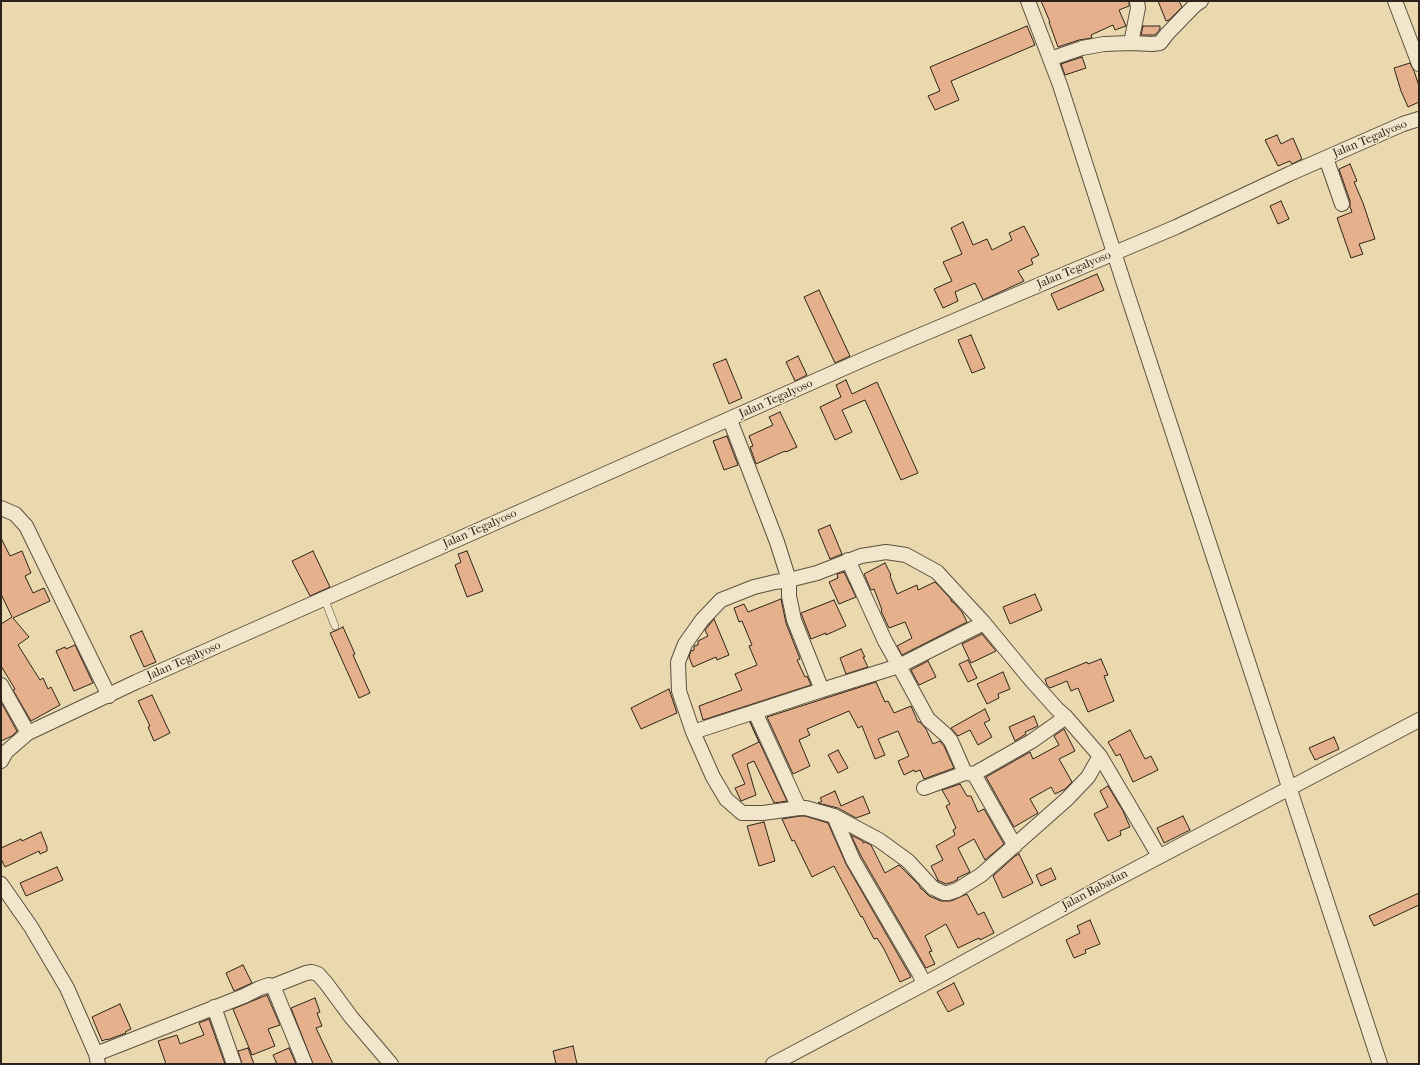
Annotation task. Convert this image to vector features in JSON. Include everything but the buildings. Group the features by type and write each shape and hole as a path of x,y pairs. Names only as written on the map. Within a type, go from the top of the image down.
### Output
{"street":[{"path":"1028,1 1060,85 1380,1064"},
{"path":"1131,43 1138,8 1137,1"},
{"path":"1050,59 1082,48 1104,44 1160,43 1167,34 1201,1"},
{"path":"1395,1 1419,64"},
{"name":"Jalan Tegalyoso","path":"1,761 6,752 28,733 110,696 136,682 730,420 869,357 1176,227 1326,158 1403,124 1419,119"},
{"path":"1326,158 1342,204"},
{"path":"730,420 789,580 789,596 794,620 822,690"},
{"path":"1,508 15,514 26,526 110,696"},
{"path":"1100,756 1088,777 1067,799 981,875 957,890 944,893 933,888 908,861 879,840 834,816 806,808 763,814 742,813 726,799 713,777 693,732 679,691 678,662 686,644 702,620 721,600 754,587 817,573 848,560 862,556 886,552 906,555 937,572 984,623 1031,680 1100,756 1159,856"},
{"path":"848,560 878,628 928,719 951,741 969,774 1014,846"},
{"path":"693,732 899,666 984,623"},
{"path":"2,688 28,733"},
{"path":"755,712 799,808"},
{"path":"924,788 969,774 1032,741 1066,717"},
{"name":"Jalan Babadan","path":"773,1064 924,984 1159,856 1419,720"},
{"path":"834,816 853,860 924,984"},
{"path":"1,884 30,927 67,988 97,1059 260,988 269,985 273,986 306,973 318,974 351,1017 391,1064"},
{"path":"273,986 305,1064"},
{"path":"214,1007 234,1064"}],"lane":[{"path":"324,598 335,626"}]}
